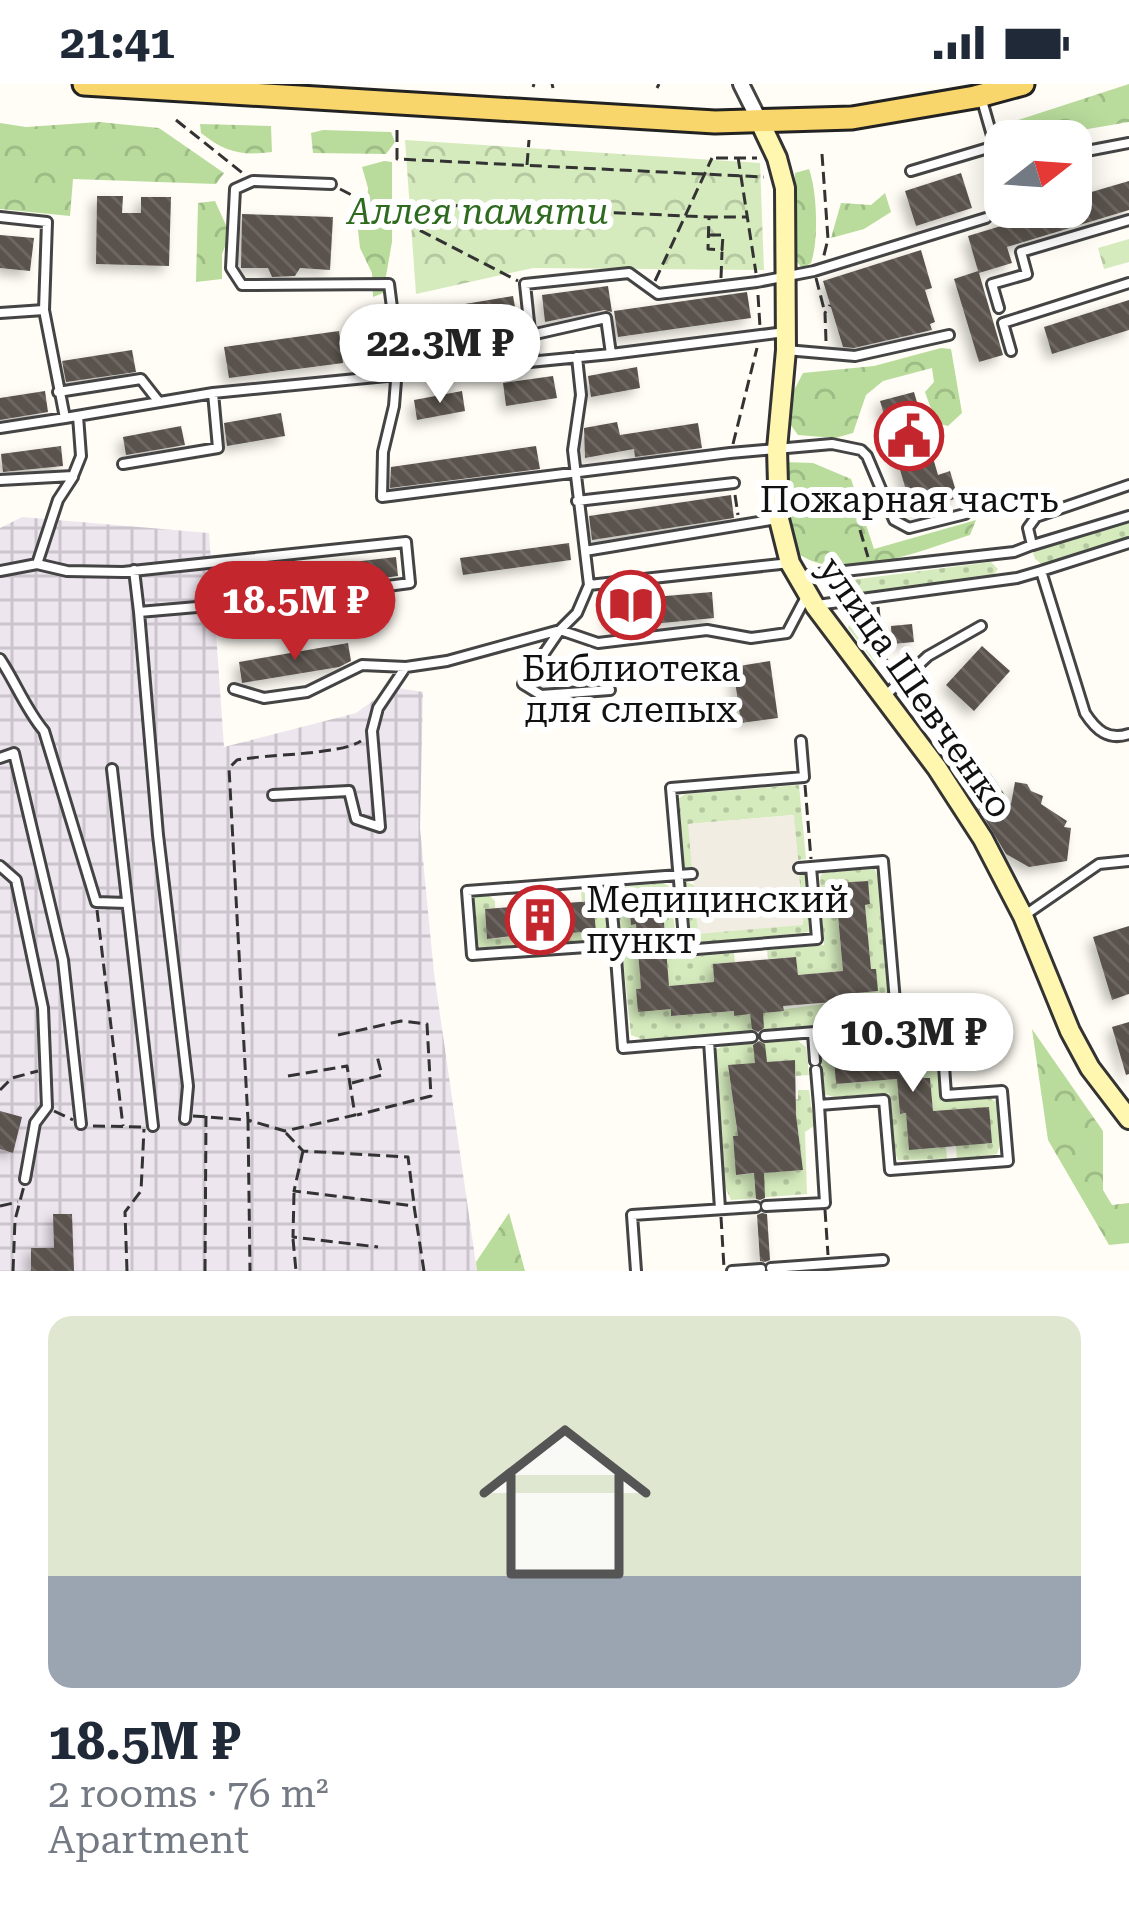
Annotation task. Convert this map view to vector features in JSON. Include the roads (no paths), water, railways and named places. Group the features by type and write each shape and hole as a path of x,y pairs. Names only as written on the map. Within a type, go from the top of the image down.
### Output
{"main road":[{"path":"84,84 715,122 852,118 1023,84"},
{"name":"улица Шевченко","path":"759,120 785,188 787,341 777,449 779,519 803,585 983,839 1023,916 1070,1030 1090,1068 1129,1119"}],"street":[{"path":"741,84 759,120"}],"lane":[{"path":"1092,150 1129,143"},
{"path":"910,171 984,149"},
{"path":"331,184 253,181 235,189 231,268 242,285 389,284 398,355 394,406 383,452 382,497 832,444 861,449 876,471 894,520 909,528 965,514"},
{"path":"0,217 46,222 44,310 65,418"},
{"path":"533,360 525,284 629,273 658,293 720,286 821,268 984,219"},
{"path":"999,308 992,284 1027,274 1021,252 1129,220"},
{"path":"1011,351 1003,323 1129,283"},
{"path":"0,314 44,310"},
{"path":"398,355 531,335 606,318 611,354"},
{"path":"0,428 213,394 533,360 787,341 827,355 878,352 949,335"},
{"path":"577,357 581,395 573,431 574,471 589,585 577,613 523,684 541,695 610,690"},
{"path":"58,392 141,379 160,402"},
{"path":"123,464 218,448 213,394"},
{"path":"37,564 58,500 81,456 78,416"},
{"path":"0,480 74,476"},
{"path":"577,501 734,483"},
{"path":"1033,545 1028,528 1036,518 1129,485"},
{"path":"803,585 873,570 1014,552 1129,516"},
{"path":"585,551 779,519"},
{"path":"0,571 37,564 67,572 134,570 406,542 410,583 239,606 233,562"},
{"path":"589,585 803,585 878,598 1017,578 1129,543"},
{"path":"134,570 158,836 188,1086 185,1119"},
{"path":"1041,571 1085,713 1108,736 1129,734"},
{"path":"235,689 264,698 307,692 362,665 406,667 481,654 560,631 598,643 707,630 767,637 787,633 803,585"},
{"path":"139,611 197,607"},
{"path":"885,696 928,656 981,626"},
{"path":"0,659 23,693 30,715 44,731 96,902 127,903"},
{"path":"273,795 349,791 356,819 380,827 372,733 378,708 406,667"},
{"path":"801,741 804,777 671,788 685,950 817,939 811,867"},
{"path":"0,758 14,753 51,900 63,960 81,1124"},
{"path":"112,769 148,1127"},
{"path":"799,868 883,861 897,1025"},
{"path":"1023,916 1099,864 1129,861"},
{"path":"0,866 16,880 43,1008 47,1107 35,1123 26,1179"},
{"path":"615,945 472,956 466,891 692,874"},
{"path":"609,880 623,1048 752,1037"},
{"path":"765,1036 940,1022 946,1095 1002,1091 1008,1160 890,1170 884,1100 819,1105"},
{"path":"636,1271 632,1215 825,1203 813,1032"},
{"path":"709,1041 720,1210"},
{"path":"728,1271 883,1260"}],"place":[{"name":"Пожарная часть","path":"909,436"},
{"name":"Библиотека для слепых","path":"631,605"},
{"name":"Медицинский пункт","path":"540,920"}],"park label":[{"name":"Аллея памяти","path":"478,211"}]}
